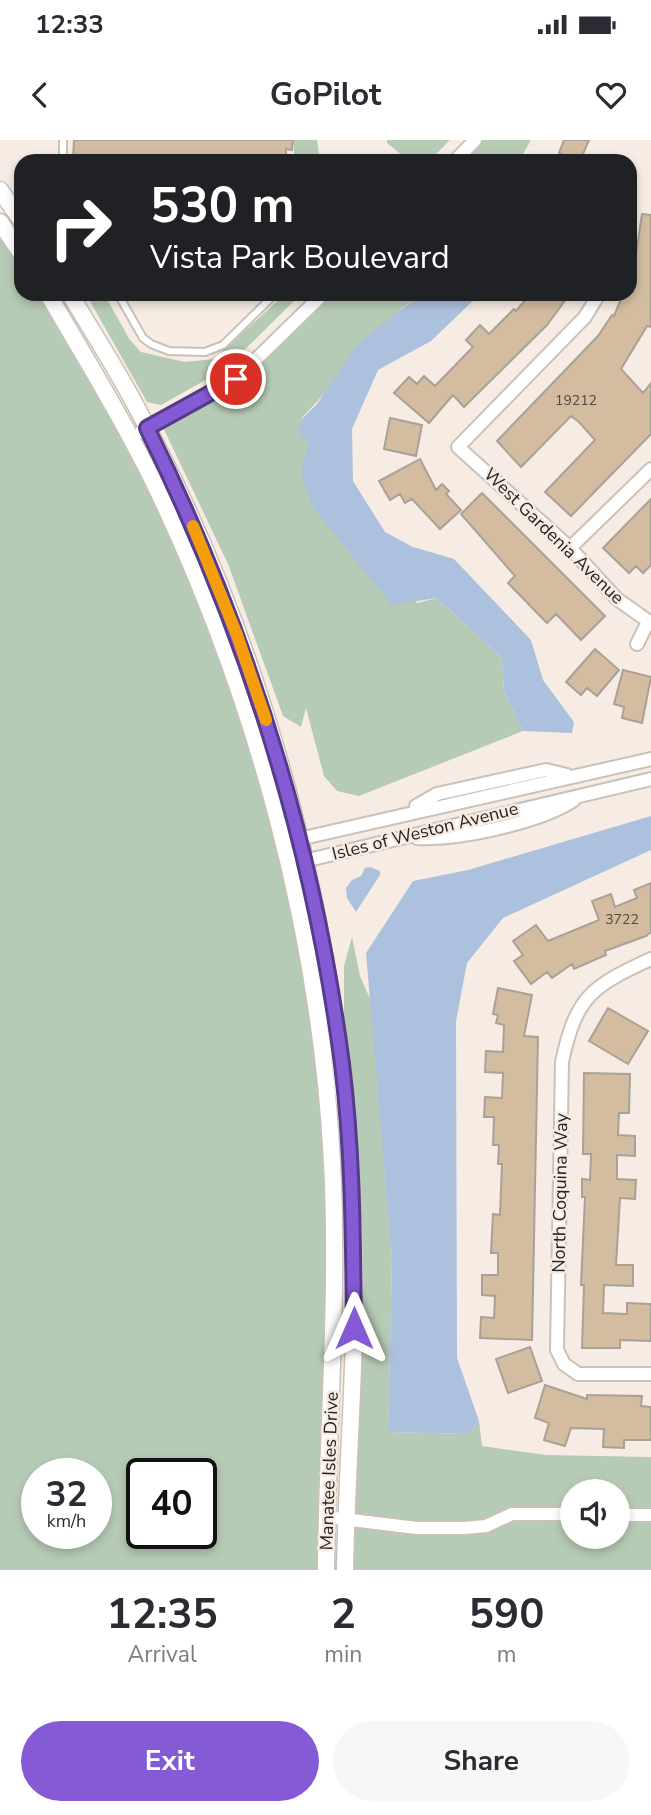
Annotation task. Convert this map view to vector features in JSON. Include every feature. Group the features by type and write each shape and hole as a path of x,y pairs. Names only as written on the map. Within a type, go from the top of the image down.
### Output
{"street":[{"path":"462,154 475,140"},
{"path":"0,190 14,210"},
{"path":"0,222 14,243"},
{"name":"Manatee Isles Drive","path":"52,301 131,437 183,547 220,637 258,751 286,855 315,1003 332,1158 335,1324 326,1570"},
{"name":"Manatee Isles Drive","path":"74,301 147,428 204,550 237,635 279,760 304,861 332,1003 349,1141 354,1219 354,1328 345,1570"},
{"path":"131,437 236,379 316,301"},
{"name":"West Gardenia Avenue","path":"594,301 586,317 458,447 570,548 617,598 650,622"},
{"path":"570,548 651,469"},
{"path":"637,644 650,622"},
{"name":"Isles of Weston Avenue","path":"299,839 522,781 575,776 651,759"},
{"name":"Isles of Weston Avenue","path":"304,861 651,779"},
{"path":"399,815 437,794 522,781 528,807"},
{"path":"402,837 449,839 556,812 580,795"},
{"path":"440,804 445,827"},
{"path":"299,839 286,855 304,861"},
{"name":"North Coquina Way","path":"651,959 611,977 586,999 571,1022 562,1062 557,1350 564,1364 579,1374 651,1374"},
{"path":"326,1517 417,1528 466,1528 486,1526 512,1514 560,1514"},
{"path":"630,1515 651,1515"}],"lane":[{"path":"122,301 144,338 151,344 169,351 205,352 223,345 268,301"}],"green space":[{"path":"294,140 317,140 319,154 294,154"},
{"path":"387,140 450,140 436,154 400,154"},
{"path":"480,140 531,140 523,154 463,154"},
{"path":"0,222 14,243 14,301 52,301 193,569 286,855 332,1159 326,1570 0,1570"},
{"path":"90,301 108,301 130,340 141,352 185,362 214,359 277,301 294,301 225,369 161,405 147,402"},
{"path":"316,301 412,301 401,309 302,418 309,442 417,603 437,598 502,658 504,692 523,731 359,796 337,791 324,776 306,708 301,727 283,716 228,564 160,421 236,379"},
{"path":"352,937 360,976 371,1001 392,1260 388,1432 469,1434 479,1421 482,1446 546,1455 651,1457 651,1570 345,1570 348,1465 357,1465 358,1448 362,1248 344,1019 344,966"}],"water":[{"path":"412,301 473,301 431,341 378,370 352,429 353,481 385,532 413,547 454,559 531,640 543,680 574,722 572,733 523,731 504,692 502,658 437,598 392,605 311,505 301,470 309,442 299,432 302,419 317,404 359,343"},
{"path":"651,816 651,850 503,918 467,963 456,1021 457,1358 479,1421 469,1434 388,1432 392,1260 366,953 413,881 468,870"},
{"path":"365,868 380,871 380,875 356,912 347,898 346,888 352,880 361,876"}],"building":[{"path":"74,140 293,140 292,150 286,149 286,154 73,154"},
{"path":"564,140 589,140 583,154 559,153"},
{"path":"642,214 651,215 651,327 647,326 621,369 643,393 651,383 651,434 571,516 545,492 595,440 579,422 571,416 521,467 497,441 598,336 612,315 614,316 620,301 637,301 637,247"},
{"path":"524,301 564,302 547,325 464,407 453,395 429,423 394,393 409,377 417,384 424,376 435,386 473,347 466,340 480,325 489,334 514,309 516,311"},
{"path":"390,418 422,425 416,456 384,449"},
{"path":"420,459 436,490 442,484 449,491 446,494 461,510 440,529 412,499 405,503 400,494 390,500 379,481"},
{"path":"482,493 605,616 581,640 556,614 547,623 508,583 515,576 461,514"},
{"path":"651,499 651,565 643,573 636,566 629,573 603,548"},
{"path":"595,649 619,670 597,696 587,688 581,695 566,682"},
{"path":"623,670 651,677 642,723 622,718 624,707 614,704"},
{"path":"651,883 651,932 646,936 605,951 606,955 574,969 572,964 552,978 547,972 531,984 514,961 523,955 513,941 536,925 548,941 599,920 592,901 611,894 615,907 637,898 634,890"},
{"path":"498,988 532,995 524,1036 538,1037 532,1340 480,1338 481,1317 494,1318 495,1296 482,1295 482,1275 498,1275 498,1253 491,1253 493,1214 500,1215 502,1164 498,1164 499,1145 493,1145 494,1117 484,1117 485,1097 502,1098 503,1073 485,1072 486,1051 503,1052 504,1025 496,1023 498,1015 493,1014"},
{"path":"608,1008 648,1031 628,1064 589,1041"},
{"path":"584,1073 630,1074 629,1113 619,1113 618,1135 635,1136 635,1156 617,1155 617,1179 636,1180 635,1199 620,1198 616,1265 633,1265 633,1286 604,1285 603,1313 627,1314 627,1303 651,1304 651,1341 620,1340 620,1348 582,1348 584,1285 581,1285 585,1197 582,1197 582,1179 590,1180 591,1154 583,1154"},
{"path":"530,1347 542,1381 508,1393 496,1359"},
{"path":"545,1385 587,1399 587,1395 642,1396 641,1406 651,1407 651,1440 624,1440 624,1448 603,1447 604,1429 571,1428 565,1446 544,1440 549,1423 535,1418"}],"slow traffic":[{"path":"193,526 237,635 266,720"}],"route":[{"path":"236,379 147,428 209,562 237,635 279,760 299,839 321,940 342,1065 354,1219 354,1328"}]}
